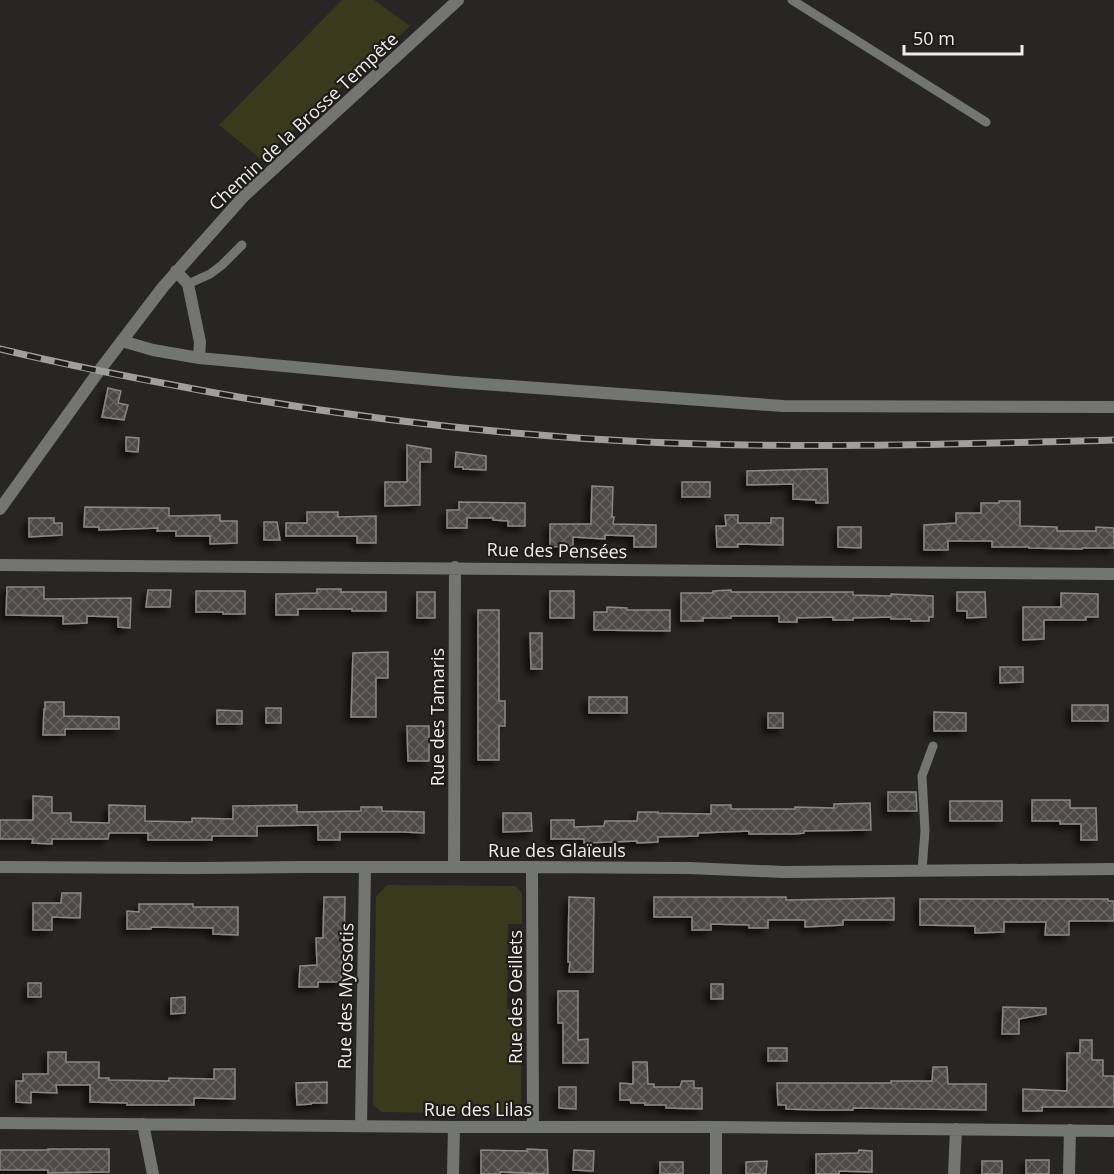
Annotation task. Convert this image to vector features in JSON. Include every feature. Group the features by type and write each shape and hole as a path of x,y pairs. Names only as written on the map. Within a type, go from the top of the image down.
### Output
{"street":[{"name":"Chemin de la Brosse Tempête","path":"0,509 122,341 176,272 244,196 458,0"},
{"path":"176,272 188,285 200,342 199,358"},
{"path":"122,341 153,350 199,358 455,382 783,406 1114,407"},
{"name":"Rue des Pensées","path":"0,565 1114,573"},
{"name":"Rue des Tamaris","path":"454,867 455,567"},
{"name":"Rue des Glaïeuls","path":"0,867 689,868 784,872 1114,869"},
{"name":"Rue des Myosotis","path":"361,1126 365,867"},
{"name":"Rue des Oeillets","path":"532,867 533,1127"},
{"name":"Rue des Lilas","path":"0,1122 1114,1131"},
{"path":"143,1124 153,1174"},
{"path":"453,1174 454,1127"},
{"path":"716,1127 716,1174"},
{"path":"954,1174 956,1129"},
{"path":"1069,1174 1070,1130"}],"lane":[{"path":"792,0 986,122"},
{"path":"188,285 210,274 242,245"},
{"path":"922,870 925,831 922,776 933,746"}],"green space":[{"path":"342,0 374,0 410,26 261,159 219,125"},
{"path":"387,885 515,886 522,893 522,924 508,924 507,1009 522,1009 521,1104 514,1114 382,1112 373,1105 376,897"}],"building":[{"path":"108,388 121,391 118,403 128,405 124,420 102,417"},
{"path":"126,437 139,438 138,452 126,451"},
{"path":"407,445 431,449 431,462 420,462 420,505 385,506 385,482 407,482"},
{"path":"456,452 486,456 486,470 455,467"},
{"path":"827,469 828,503 793,499 793,484 747,485 747,471"},
{"path":"682,482 710,482 710,497 682,497"},
{"path":"592,486 613,487 613,524 656,525 656,547 634,547 634,536 605,535 605,539 573,537 573,546 550,547 550,524 591,524"},
{"path":"999,501 1020,501 1020,526 1057,527 1057,531 1096,531 1096,527 1114,528 1114,548 992,547 992,541 948,541 948,550 924,550 924,525 956,523 956,513 981,513 981,503 999,503"},
{"path":"459,502 525,503 525,526 508,526 508,521 493,520 493,518 467,518 467,528 447,528 447,510 459,510"},
{"path":"85,507 169,508 169,516 220,515 220,521 237,521 237,543 210,544 210,536 176,536 176,531 157,531 158,528 99,530 99,527 84,527"},
{"path":"307,512 338,512 338,517 376,516 376,543 357,543 357,536 286,536 286,523 307,523"},
{"path":"725,515 738,515 738,523 771,523 771,518 783,518 783,545 738,544 738,547 717,547 716,526 726,526"},
{"path":"29,518 54,518 54,523 62,523 62,535 29,537"},
{"path":"264,522 277,522 280,540 264,540"},
{"path":"838,527 861,527 861,548 838,547"},
{"path":"7,587 44,587 44,599 131,598 130,628 118,627 118,617 87,616 87,623 63,624 63,616 6,615"},
{"path":"317,589 341,589 341,592 386,592 386,611 298,609 298,615 276,615 276,594 317,593"},
{"path":"148,590 171,590 170,607 146,607"},
{"path":"731,590 731,592 853,592 853,595 933,596 933,617 929,617 929,621 891,619 891,617 833,620 833,617 797,618 797,622 779,622 779,616 731,616 731,618 703,618 703,621 681,621 681,593 713,593 713,591"},
{"path":"196,591 245,591 245,614 196,612"},
{"path":"550,591 574,591 574,618 550,618"},
{"path":"417,592 435,592 435,618 417,618"},
{"path":"957,592 985,592 986,617 967,618 967,611 957,611"},
{"path":"1061,593 1098,594 1098,617 1086,617 1086,620 1044,620 1044,639 1023,640 1023,607 1061,607"},
{"path":"607,607 627,608 627,610 670,610 670,631 594,630 594,612 607,612"},
{"path":"478,610 499,610 499,701 505,701 505,726 499,726 499,760 478,760"},
{"path":"530,633 542,633 542,669 531,669"},
{"path":"388,652 388,678 376,678 376,717 351,717 353,653"},
{"path":"1000,667 1023,667 1023,682 1000,683"},
{"path":"589,697 627,697 627,713 589,713"},
{"path":"45,702 64,702 64,716 119,717 119,729 65,729 65,735 43,735"},
{"path":"1072,705 1108,705 1108,721 1072,721"},
{"path":"266,708 281,708 281,723 266,723"},
{"path":"217,710 242,711 242,724 217,724"},
{"path":"934,712 966,713 966,731 934,731"},
{"path":"768,713 783,713 783,728 768,728"},
{"path":"407,726 429,726 429,761 408,761"},
{"path":"888,792 916,792 917,811 888,811"},
{"path":"33,796 52,797 52,813 71,813 71,822 109,823 109,805 145,806 145,821 192,822 192,818 233,819 233,806 297,805 297,812 361,811 361,807 382,807 382,811 424,812 424,833 340,832 340,840 318,840 318,825 257,826 257,836 212,836 212,840 148,840 148,833 109,833 108,839 52,839 52,844 32,843 33,839 0,839 0,820 33,820"},
{"path":"1032,800 1070,800 1070,808 1096,808 1097,840 1081,840 1081,824 1032,821"},
{"path":"950,801 1002,801 1002,821 950,821"},
{"path":"870,803 871,830 804,831 804,833 795,834 749,834 749,831 698,833 698,836 658,837 658,842 637,843 637,841 584,843 584,839 551,839 551,820 574,820 574,827 604,826 605,821 637,821 638,812 711,814 711,805 731,805 731,809 795,809 795,807 834,808 834,804"},
{"path":"503,813 531,813 532,831 503,832"},
{"path":"62,893 81,893 80,918 52,917 52,930 33,930 33,903 61,903"},
{"path":"324,897 345,897 341,982 318,982 318,987 299,987 300,966 317,965 316,938 323,938"},
{"path":"569,897 594,898 593,972 569,972"},
{"path":"654,897 786,897 786,900 894,898 894,920 843,920 843,925 805,927 805,920 768,920 768,928 711,924 711,930 692,930 692,917 654,917"},
{"path":"920,899 1108,899 1108,901 1114,901 1114,921 1069,921 1069,935 1045,935 1046,922 1004,922 1004,932 975,933 975,926 920,925"},
{"path":"139,904 238,907 238,935 213,934 213,928 127,929 127,911 139,912"},
{"path":"28,983 41,983 41,997 28,997"},
{"path":"711,984 723,984 723,999 711,999"},
{"path":"558,991 578,991 578,1040 588,1039 588,1063 563,1063 563,1023 558,1023"},
{"path":"185,997 185,1013 171,1014 171,998"},
{"path":"1003,1007 1046,1008 1046,1014 1019,1019 1019,1034 1002,1034"},
{"path":"1080,1040 1092,1040 1092,1060 1103,1060 1103,1076 1114,1076 1114,1107 1042,1107 1042,1111 1023,1111 1023,1089 1067,1091 1067,1053 1080,1053"},
{"path":"768,1048 787,1048 787,1061 768,1061"},
{"path":"48,1052 66,1052 66,1062 99,1062 99,1078 109,1078 109,1080 214,1079 214,1069 235,1069 235,1099 194,1098 194,1105 127,1105 127,1103 90,1102 90,1085 56,1085 57,1093 31,1092 31,1103 16,1102 16,1081 23,1081 23,1074 48,1074"},
{"path":"633,1062 647,1062 648,1084 654,1084 654,1087 680,1087 682,1081 694,1081 694,1088 702,1088 702,1109 666,1108 666,1105 645,1105 645,1103 631,1103 630,1100 620,1100 620,1083 633,1084"},
{"path":"933,1067 947,1067 948,1084 986,1084 986,1110 853,1108 853,1110 820,1110 786,1109 786,1105 778,1105 777,1083 932,1081"},
{"path":"327,1082 327,1103 297,1105 296,1083"},
{"path":"559,1087 576,1087 576,1109 559,1108"},
{"path":"109,1149 109,1172 48,1173 48,1170 0,1170 0,1150"},
{"path":"527,1149 547,1150 548,1174 500,1172 500,1174 481,1174 481,1150 527,1151"},
{"path":"574,1150 594,1151 593,1171 573,1170"},
{"path":"859,1150 872,1151 872,1172 839,1171 839,1174 816,1174 816,1154 858,1153"},
{"path":"1026,1160 1049,1160 1049,1174 1026,1174"},
{"path":"767,1161 766,1174 746,1174 746,1162"},
{"path":"982,1161 1002,1161 1002,1174 982,1174"},
{"path":"660,1162 683,1162 683,1174 660,1174"}],"railway":[{"path":"0,349 104,372 264,401 427,424 537,435 646,442 763,445 1114,440"}]}
